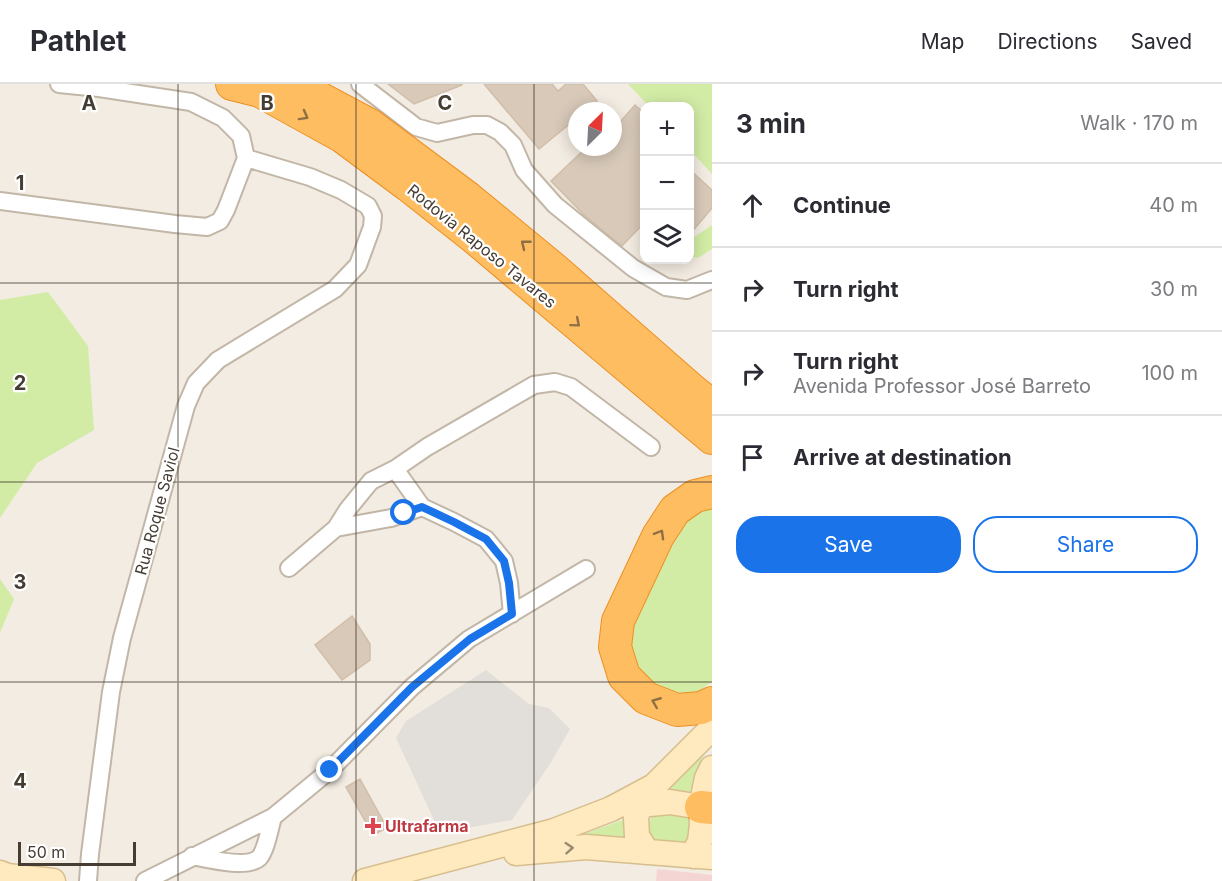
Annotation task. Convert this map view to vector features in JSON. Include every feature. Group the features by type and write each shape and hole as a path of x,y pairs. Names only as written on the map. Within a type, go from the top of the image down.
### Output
{"highway":[{"name":"Rodovia Raposo Tavares","path":"232,84 260,91 343,137 476,239 712,438"},
{"name":"Rodovia Raposo Tavares","path":"293,84 370,125 468,198 553,268 712,406"},
{"path":"338,84 441,165 468,198"},
{"path":"553,268 676,357 712,386"},
{"path":"712,492 695,496 675,510 658,536 618,621 615,647 624,676 646,698 677,710 701,708 712,703"}],"main road":[{"path":"647,852 637,836 636,818 647,795 712,728"},
{"path":"428,865 526,851 586,847 703,856 700,841 707,807 707,778 712,768"},
{"path":"365,881 554,831 647,795 670,802 707,807"},
{"path":"0,873 7,876 53,881"}],"street":[{"path":"0,201 207,227 220,221 226,210 246,159 242,136 223,118 191,102 59,84"},
{"path":"360,84 416,127 437,133 473,125 487,125 500,132 513,145 524,170 555,205 633,268 666,287 687,290 712,280"},
{"name":"Rua Roque Saviol","path":"88,881 111,692 122,638 192,391 196,383 218,360 335,289 358,265 372,227 373,216 368,206 341,190 286,169 246,159"},
{"path":"289,568 336,528 371,481 534,385 555,382 571,387 651,447"},
{"path":"395,468 422,507 486,539 504,561 512,614"},
{"path":"336,528 391,518 422,507"},
{"path":"145,881 273,817 330,770 421,680 470,639 586,569"},
{"path":"192,856 243,864 252,862 259,858 263,851 273,817"}],"shaded area":[{"path":"486,670 529,704 549,708 570,729 550,764 512,820 440,833 396,738 406,721"},
{"path":"657,869 712,875 712,881 656,881"}],"green space":[{"path":"628,84 712,84 712,174 694,154 694,102 645,102"},
{"path":"712,225 712,249 698,258 694,257 694,237"},
{"path":"48,292 88,346 94,430 37,463 0,518 0,300"},
{"path":"712,500 712,682 694,694 663,693 631,664 627,620 678,516"},
{"path":"0,579 14,599 0,633"},
{"path":"712,738 701,761 697,795 659,789"},
{"path":"659,812 682,813 694,826 689,846 651,838 646,829 652,816"},
{"path":"631,817 626,839 578,836"}],"building":[{"path":"388,84 462,84 462,85 414,104"},
{"path":"484,84 552,84 558,91 566,84 583,84 597,101 568,102 568,125 539,149"},
{"path":"635,105 640,110 640,227 622,246 584,215 551,181 577,156 622,156 622,120"},
{"path":"694,174 712,190 712,208 694,229"},
{"path":"352,616 370,644 370,660 342,680 315,645"},
{"path":"360,779 387,828 373,835 346,787"}],"place":[{"name":"Ultrafarma","path":"373,826"}],"route":[{"path":"330,770 412,687 470,639 512,614 504,561 486,539 422,507 404,513"}]}
